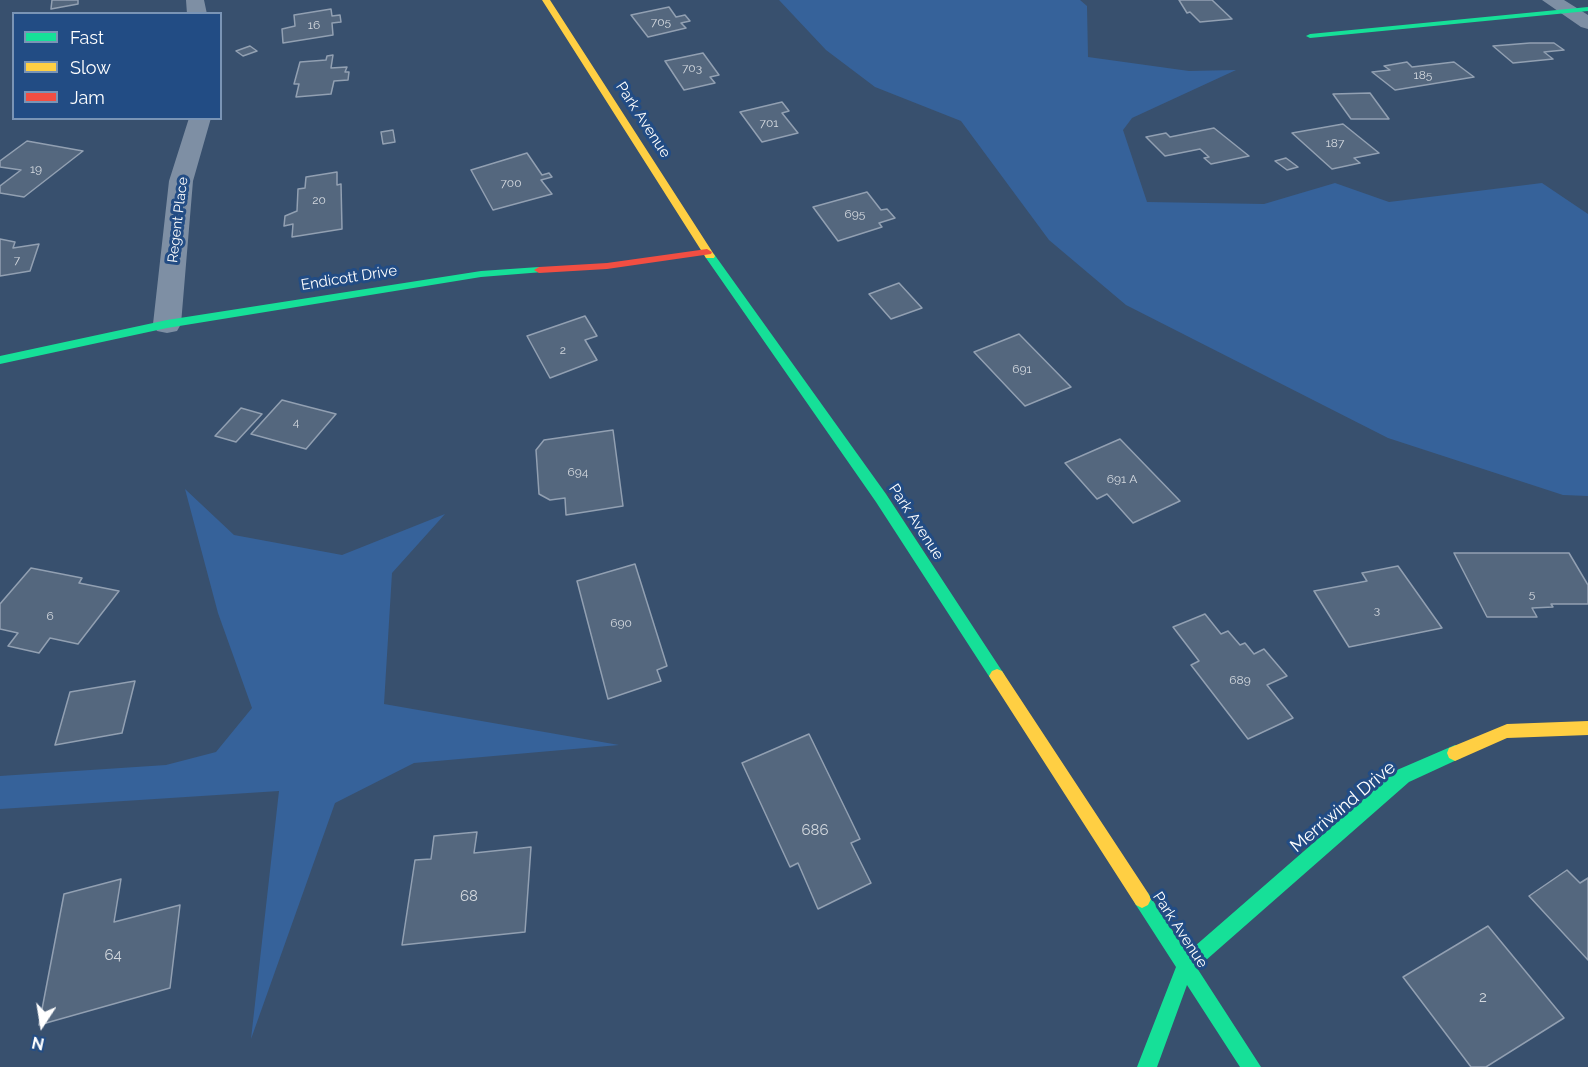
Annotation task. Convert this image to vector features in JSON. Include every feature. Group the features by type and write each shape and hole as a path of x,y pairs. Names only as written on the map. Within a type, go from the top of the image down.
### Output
{"street":[{"name":"Park Avenue","path":"546,0 707,252 880,498 1251,1067"},
{"path":"1551,0 1579,10 1588,23"},
{"path":"1310,36 1579,10"},
{"name":"Regent Place","path":"167,324 181,181 199,120"},
{"name":"Endicott Drive","path":"0,360 167,324 481,274 607,266 707,252"},
{"name":"Merriwind Drive","path":"1185,967 1403,776 1507,731 1588,728"},
{"path":"1147,1067 1185,967"}],"shaded area":[{"path":"779,0 1080,0 1087,6 1088,57 1189,71 1236,70 1132,118 1123,130 1147,202 1264,204 1335,183 1389,202 1542,183 1588,214 1588,496 1563,495 1388,438 1126,305 1049,240 961,121 875,87 826,50"},
{"path":"185,489 234,535 342,555 445,514 392,573 384,704 619,745 414,763 335,803 251,1039 279,791 0,809 0,776 166,765 216,752 252,708 218,613"}],"building":[{"path":"52,0 78,0 78,4 51,9"},
{"path":"1179,0 1212,0 1232,19 1200,22 1190,12 1187,13"},
{"path":"669,7 676,17 685,15 690,21 681,23 686,28 648,37 631,15"},
{"path":"331,9 332,16 340,15 341,22 332,23 333,35 283,43 282,29 295,26 294,15"},
{"path":"1554,43 1564,50 1544,52 1553,59 1513,63 1493,46"},
{"path":"250,46 257,51 243,56 236,51"},
{"path":"703,53 719,75 710,77 715,83 684,90 665,61"},
{"path":"333,55 331,68 347,67 345,72 349,72 348,80 334,81 331,94 296,97 299,84 294,84 300,62 326,60 327,56"},
{"path":"1407,62 1412,67 1454,62 1474,77 1395,90 1372,72 1390,70 1384,66"},
{"path":"1370,93 1389,119 1351,119 1333,94"},
{"path":"782,102 789,111 782,113 798,133 762,142 740,112"},
{"path":"1343,124 1379,153 1354,158 1360,163 1332,169 1292,133"},
{"path":"1214,128 1249,156 1211,164 1204,158 1209,157 1200,149 1165,156 1146,137 1166,133 1170,137"},
{"path":"393,130 395,142 383,144 381,132"},
{"path":"27,141 83,151 24,197 0,193 0,186 21,170 0,167 0,161"},
{"path":"527,153 542,175 549,173 552,177 541,180 552,194 493,210 471,170"},
{"path":"1286,158 1298,167 1287,170 1275,161"},
{"path":"337,172 337,185 341,184 342,229 292,237 293,224 284,226 285,216 297,211 298,189 305,188 306,177"},
{"path":"867,192 881,210 887,209 895,218 879,223 882,227 838,241 813,207"},
{"path":"0,239 15,242 13,248 39,244 30,271 0,276"},
{"path":"899,283 922,308 891,319 869,294"},
{"path":"585,316 597,336 585,340 597,360 550,378 527,336"},
{"path":"1019,334 1071,387 1025,406 974,352"},
{"path":"282,400 336,414 306,449 251,434"},
{"path":"241,408 262,414 236,442 215,436"},
{"path":"613,430 623,506 566,515 565,498 550,500 539,494 536,450 544,440"},
{"path":"1120,439 1180,501 1133,523 1107,494 1097,499 1065,463"},
{"path":"1454,553 1569,553 1588,585 1588,604 1551,604 1553,607 1532,608 1537,617 1487,617"},
{"path":"635,564 667,666 657,670 661,681 608,699 577,581"},
{"path":"1398,566 1442,628 1349,647 1314,591 1367,581 1362,573"},
{"path":"31,568 82,578 79,583 119,591 78,644 50,638 39,653 8,646 18,633 0,629 0,604"},
{"path":"1205,614 1221,634 1228,631 1240,645 1245,643 1254,654 1264,649 1287,676 1267,685 1293,718 1248,739 1191,665 1199,661 1173,627"},
{"path":"135,681 122,733 55,745 70,692"},
{"path":"809,734 860,839 851,843 871,883 818,909 798,863 790,867 742,763"},
{"path":"477,832 474,853 531,847 525,932 402,945 415,860 431,859 434,836"},
{"path":"1567,870 1580,883 1588,878 1588,960 1529,896"},
{"path":"121,879 114,922 180,905 170,988 39,1025 64,894"},
{"path":"1488,926 1564,1018 1486,1067 1471,1067 1403,977"}],"traffic: fast":[{"path":"1310,36 1588,9"},
{"path":"710,256 881,498 997,676"},
{"path":"0,360 167,324 481,274 539,270"},
{"path":"1147,1067 1185,967 1403,776 1455,753"},
{"path":"1142,899 1251,1067"}],"traffic: slow":[{"path":"546,0 710,256"},
{"path":"997,676 1142,899"},
{"path":"1455,753 1507,731 1588,728"}],"traffic: jam":[{"path":"539,270 607,266 707,252"}]}
